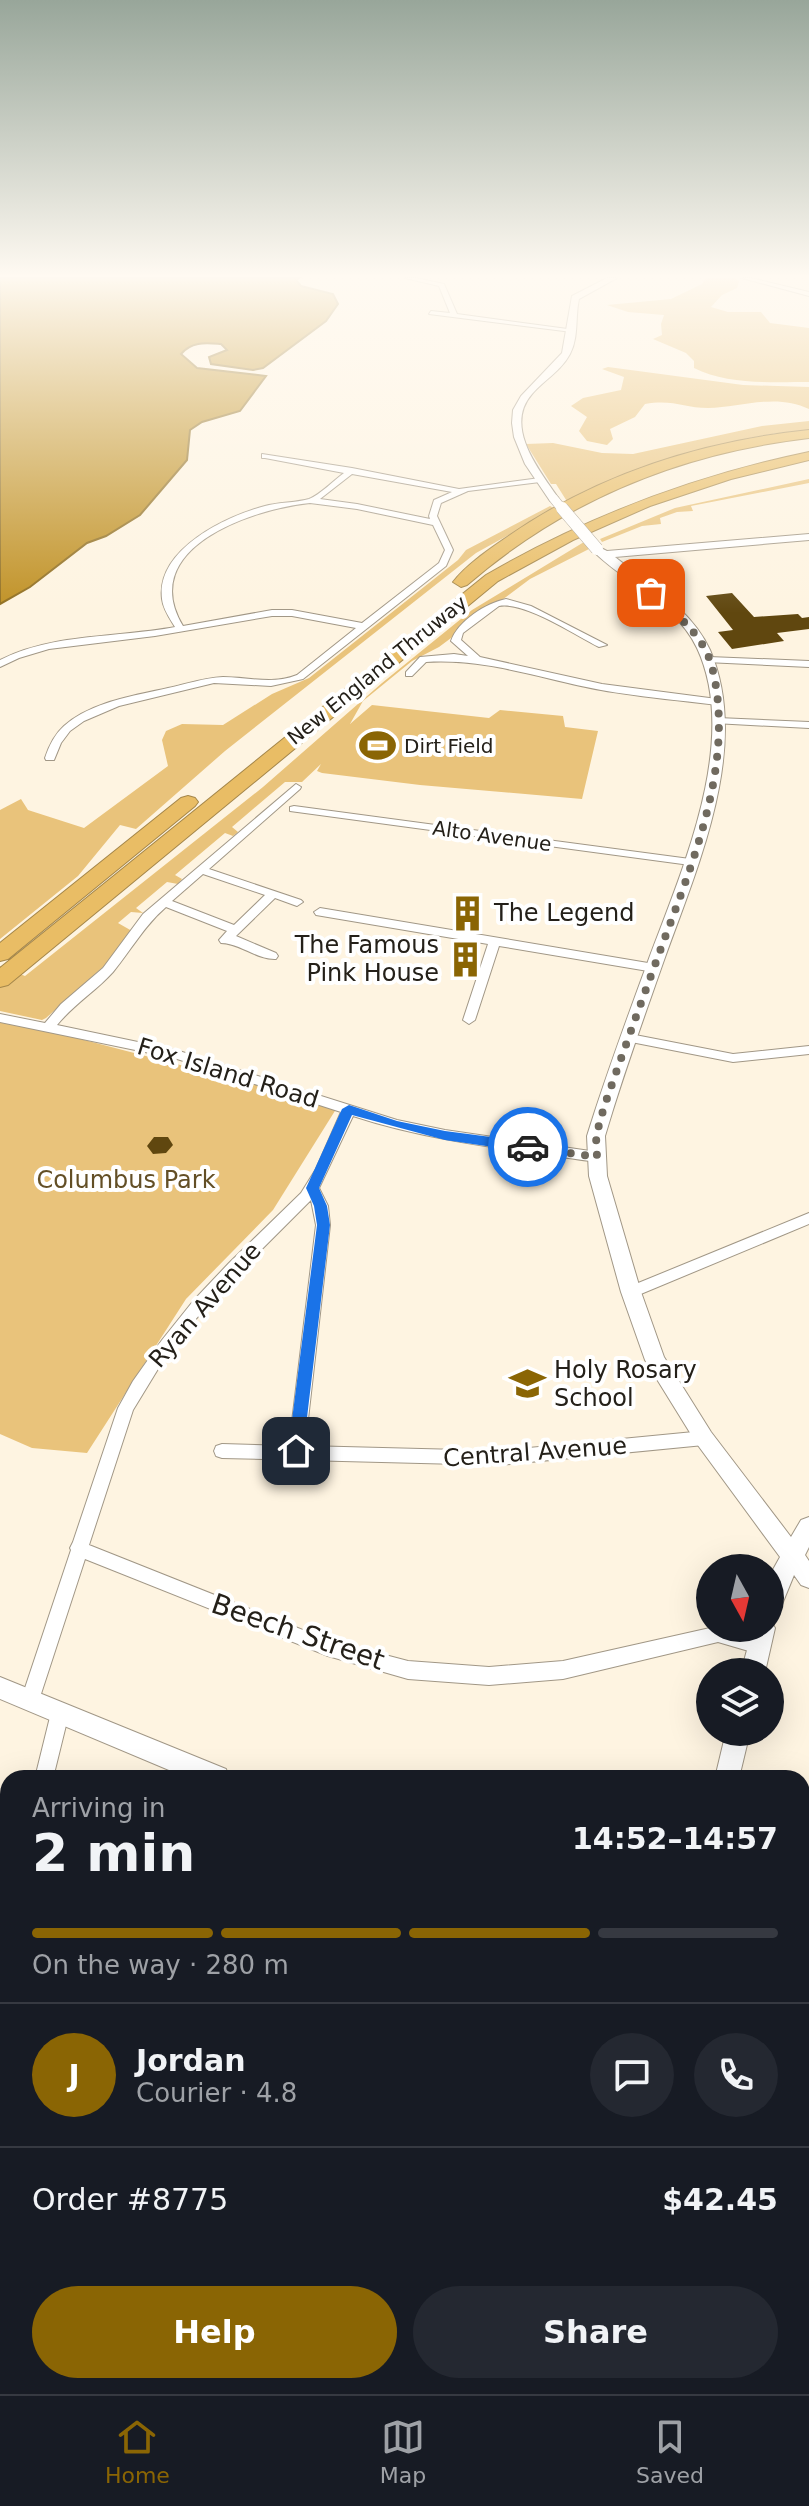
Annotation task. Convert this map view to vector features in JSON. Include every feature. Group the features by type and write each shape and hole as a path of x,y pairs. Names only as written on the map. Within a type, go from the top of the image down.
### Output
{"highway":[{"name":"New England Thruway","path":"4,968 461,582 507,552 563,522 639,490 808,439"},
{"path":"461,582 513,538 595,494 647,471 736,443 808,439"},
{"name":"New England Thruway","path":"4,968 492,578 571,532 645,501 735,473 809,456"},
{"path":"492,578 594,532 694,495 809,466"},
{"path":"694,495 784,478"}],"street":[{"path":"533,390 521,402 518,440 540,480 601,552 676,614 702,644 709,660 717,712 718,748 711,790 690,862 596,1136 598,1176 631,1292 655,1360 704,1438 809,1578"},
{"path":"265,456 457,491"},
{"path":"312,501 352,470"},
{"path":"50,758 57,741 102,707 207,681 286,683 307,673 443,564 448,545 437,523 434,506 442,498 457,491 540,480"},
{"path":"180,628 167,603 167,589 192,545 214,527 229,520 312,501 437,523"},
{"path":"601,552 809,537"},
{"path":"409,674 423,659 456,638 470,623 496,604 506,602 528,608 602,645"},
{"path":"0,664 17,655 41,649 283,613 366,627"},
{"path":"456,638 460,646 479,660"},
{"path":"423,659 454,657 479,660 717,712 809,725"},
{"path":"709,660 809,664"},
{"path":"48,1028 65,1007 107,971 147,917 296,787"},
{"name":"Alto Avenue","path":"294,809 690,862"},
{"path":"201,870 297,902"},
{"path":"229,936 273,894"},
{"path":"164,902 272,956"},
{"path":"320,912 654,968"},
{"path":"469,1020 495,940"},
{"name":"Fox Island Road","path":"0,1018 176,1054 396,1125 597,1157"},
{"path":"630,1038 733,1058 809,1050"},
{"name":"Ryan Avenue","path":"30,1700 113,1439 141,1380 178,1330 218,1284 292,1213 312,1188 349,1109"},
{"path":"296,1451 323,1225 321,1206 312,1188"},
{"path":"631,1292 809,1218"},
{"name":"Central Avenue","path":"222,1451 499,1458 704,1438"},
{"path":"784,1568 809,1527"},
{"name":"Beech Street","path":"78,1548 328,1648 408,1670 489,1676 563,1670 696,1639"},
{"path":"0,1688 179,1770"},
{"path":"46,1770 60,1713"},
{"path":"729,1770 735,1746"}],"green space":[{"path":"621,390 809,390 809,409 772,401 708,408 645,404 635,417 610,429 613,439 607,445 587,441 579,431 587,417 571,406 583,398"},
{"path":"809,421 809,430 777,433 715,446 627,477 568,503 556,484 551,484 526,444 553,443 602,453 633,454 762,426"},
{"path":"809,479 809,483 691,506 693,511 660,518 661,524 642,526 602,542 600,539 675,508"},
{"path":"550,506 556,509 476,553 225,751 136,829 120,825 78,876 0,939 0,810 21,799 28,810 84,828 168,766 162,740 166,731 182,724 223,725 272,694 309,678 458,560 466,550"},
{"path":"584,542 589,549 530,579 439,647 412,661 363,701 350,724 372,705 489,718 500,710 563,716 565,727 598,731 582,799 322,773 317,771 321,764 302,782 285,782 232,827 238,832 233,836 225,833 175,875 182,879 178,884 167,882 136,908 143,913 131,912 118,923 132,931 104,966 46,1018 42,1020 0,1011 0,966 25,976 263,787 382,683 472,610"},
{"name":"Columbus Park","path":"0,1018 338,1106 273,1210 186,1299 87,1453 32,1448 0,1434"}],"shaded area":[{"path":"0,390 256,390 240,411 202,422 190,430 187,460 140,515 106,536 87,543 30,587 0,604"}],"building":[{"path":"732,593 754,617 798,614 802,618 809,617 809,629 777,633 784,641 732,649 718,632 733,630 706,596"},
{"name":"The Famous Pink House","path":"461,950 476,953 470,972 452,969"},
{"path":"154,1137 168,1137 173,1145 166,1153 153,1154 147,1146"}],"way so far":[{"path":"528,1147 597,1157 596,1136 604,1107 684,887 711,790 719,733 712,667 702,644 690,629 651,593"}],"place":[{"name":"Dirt Field","path":"378,746"},
{"name":"The Legend","path":"468,913"},
{"name":"The Famous Pink House","path":"465,959"},
{"name":"Holy Rosary School","path":"528,1384"}],"route":[{"path":"296,1451 323,1225 321,1206 312,1188 349,1109 396,1125 528,1147"}]}
